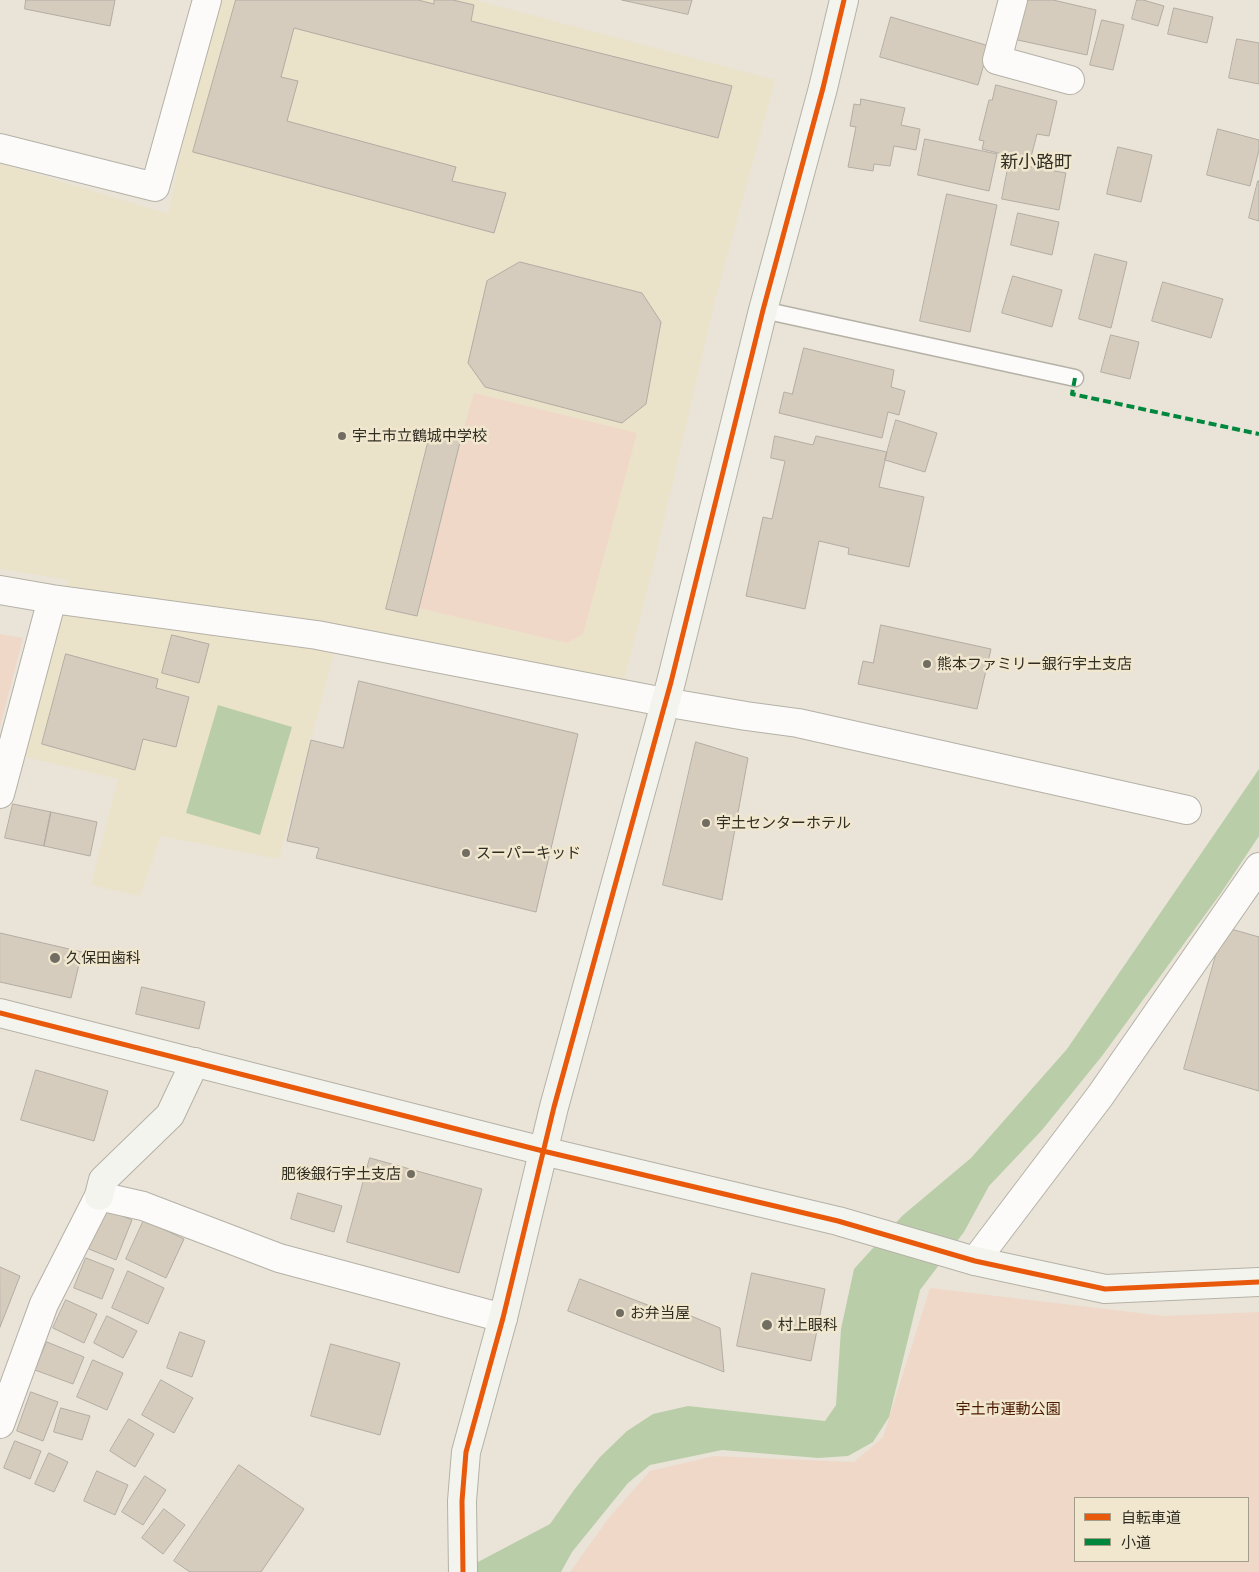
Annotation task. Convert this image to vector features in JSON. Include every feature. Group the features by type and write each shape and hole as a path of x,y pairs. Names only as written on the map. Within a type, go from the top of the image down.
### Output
{"street":[{"path":"0,148 154,188 207,0"},
{"path":"463,1572 462,1501 466,1452 504,1318 543,1151 670,682 763,310 823,88 844,0"},
{"path":"1013,0 997,60 1070,80"},
{"path":"0,590 317,636 664,702 798,723 1187,810"},
{"path":"0,794 52,599"},
{"path":"975,1261 1100,1096 1259,867"},
{"path":"0,1013 543,1151 838,1221 975,1261 1105,1288 1259,1282"},
{"path":"0,1424 44,1304 99,1196 103,1180 170,1114 195,1062"},
{"path":"99,1196 143,1206 279,1258 504,1318"}],"lane":[{"path":"763,310 1075,378"}],"shaded area":[{"name":"宇土市立鶴城中学校","path":"220,0 475,0 775,80 714,305 653,567 624,681 341,627 279,859 161,836 140,896 91,885 118,779 22,756 68,580 0,569 0,163 168,214 192,99"},
{"path":"218,705 292,727 260,835 186,813"},
{"path":"1259,769 1259,836 1221,893 1102,1056 1042,1130 989,1186 964,1232 920,1290 889,1417 873,1442 848,1456 818,1458 722,1450 650,1465 628,1483 572,1552 561,1572 459,1572 550,1524 600,1457 627,1431 653,1414 688,1406 825,1421 836,1405 841,1329 854,1269 902,1216 971,1158 1067,1049"}],"green space":[{"path":"474,393 637,433 583,634 567,643 419,608"},
{"path":"0,634 23,638 0,727"},
{"name":"宇土市運動公園","path":"930,1288 1164,1316 1259,1312 1259,1572 570,1572 608,1519 650,1471 714,1456 854,1462 883,1437"}],"building":[{"path":"26,0 115,0 110,26 25,9"},
{"path":"236,0 418,0 434,4 434,0 453,0 474,5 471,21 732,86 718,138 294,28 281,77 298,81 287,121 456,167 452,181 506,193 494,233 193,152"},
{"path":"622,0 692,0 688,14"},
{"path":"1021,0 1053,0 1096,10 1087,55 1013,39"},
{"path":"1137,0 1164,6 1158,26 1132,19"},
{"path":"1174,8 1213,17 1207,43 1168,34"},
{"path":"891,17 989,46 978,85 880,57"},
{"path":"1102,20 1124,25 1113,70 1090,65"},
{"path":"1237,39 1259,43 1259,84 1229,78"},
{"path":"996,85 1057,101 1049,136 1037,134 1030,161 982,149 984,141 979,140 989,100 992,100"},
{"path":"861,99 905,108 901,125 920,129 916,150 894,146 890,166 874,164 873,171 848,167 856,127 850,126 854,104 860,105"},
{"path":"1218,129 1259,140 1259,150 1250,186 1207,175"},
{"path":"925,139 997,154 989,191 918,175"},
{"path":"1118,147 1152,155 1141,202 1107,194"},
{"path":"1009,163 1066,173 1059,210 1002,199"},
{"path":"1259,181 1259,221 1249,218"},
{"path":"947,194 997,205 970,332 920,321"},
{"path":"1018,213 1059,222 1052,255 1011,245"},
{"path":"1095,254 1127,262 1111,328 1079,319"},
{"path":"520,262 642,293 661,322 646,404 622,423 485,387 468,363 487,281"},
{"path":"1013,276 1062,290 1052,327 1002,313"},
{"path":"1163,282 1223,299 1211,338 1152,321"},
{"path":"1111,335 1139,342 1130,379 1101,372"},
{"path":"804,348 894,370 891,387 905,391 899,415 888,412 882,438 779,413 784,392 792,394"},
{"path":"896,420 937,433 925,472 885,460"},
{"path":"431,431 461,438 417,616 386,609"},
{"path":"775,436 813,445 816,436 887,452 879,487 924,497 909,567 848,554 849,548 819,541 805,609 746,596 763,517 772,519 785,461 771,458"},
{"path":"881,625 991,649 977,709 858,684 863,661 873,663"},
{"path":"172,635 209,644 199,683 162,673"},
{"path":"66,654 158,679 156,688 189,697 176,747 143,739 135,770 42,744"},
{"path":"359,681 578,734 536,912 316,858 319,848 287,841 311,740 343,748"},
{"path":"696,742 748,758 722,900 663,885"},
{"path":"13,804 51,812 44,846 5,838"},
{"path":"51,812 97,822 90,856 44,846"},
{"path":"1224,927 1259,937 1259,1091 1184,1069"},
{"path":"0,933 82,952 71,998 0,982"},
{"path":"142,987 205,1002 199,1029 136,1014"},
{"path":"36,1070 108,1091 94,1141 21,1120"},
{"path":"370,1158 482,1189 459,1273 347,1242"},
{"path":"298,1193 342,1206 334,1232 291,1219"},
{"path":"105,1209 132,1220 116,1260 89,1249"},
{"path":"144,1220 184,1239 166,1278 126,1259"},
{"path":"86,1258 114,1269 102,1299 74,1288"},
{"path":"0,1267 20,1276 0,1327"},
{"path":"128,1271 164,1288 148,1324 112,1308"},
{"path":"752,1273 825,1289 811,1361 737,1346"},
{"path":"580,1279 666,1312 667,1306 720,1328 724,1372 568,1311"},
{"path":"66,1300 97,1314 84,1343 53,1328"},
{"path":"107,1316 137,1331 123,1358 94,1343"},
{"path":"180,1332 205,1341 192,1377 167,1368"},
{"path":"47,1342 84,1357 73,1384 35,1370"},
{"path":"331,1344 400,1363 380,1435 311,1416"},
{"path":"93,1360 123,1373 107,1410 77,1397"},
{"path":"161,1380 193,1398 174,1433 142,1415"},
{"path":"31,1392 58,1402 43,1441 17,1431"},
{"path":"61,1408 90,1416 82,1440 54,1432"},
{"path":"129,1419 154,1434 135,1467 110,1451"},
{"path":"15,1441 41,1451 30,1479 4,1468"},
{"path":"49,1453 68,1462 54,1492 35,1484"},
{"path":"239,1465 304,1509 261,1572 190,1572 174,1561"},
{"path":"97,1471 128,1485 115,1515 84,1501"},
{"path":"145,1476 166,1490 143,1525 122,1512"},
{"path":"164,1509 185,1525 163,1554 142,1538"}],"marked path":[{"path":"1075,378 1072,394 1259,434"}],"cycle path":[{"path":"463,1572 462,1501 466,1452 503,1318 554,1107 671,682 763,310 823,88 844,0"},
{"path":"0,1013 543,1151 838,1221 975,1261 1105,1289 1259,1282"}],"place":[{"name":"宇土市立鶴城中学校","path":"342,436"},
{"name":"熊本ファミリー銀行宇土支店","path":"927,664"},
{"name":"宇土センターホテル","path":"706,823"},
{"name":"スーパーキッド","path":"466,853"},
{"name":"久保田歯科","path":"55,958"},
{"name":"肥後銀行宇土支店","path":"411,1174"},
{"name":"お弁当屋","path":"620,1313"},
{"name":"村上眼科","path":"767,1325"}],"district":[{"name":"新小路町","path":"1036,163"}]}
